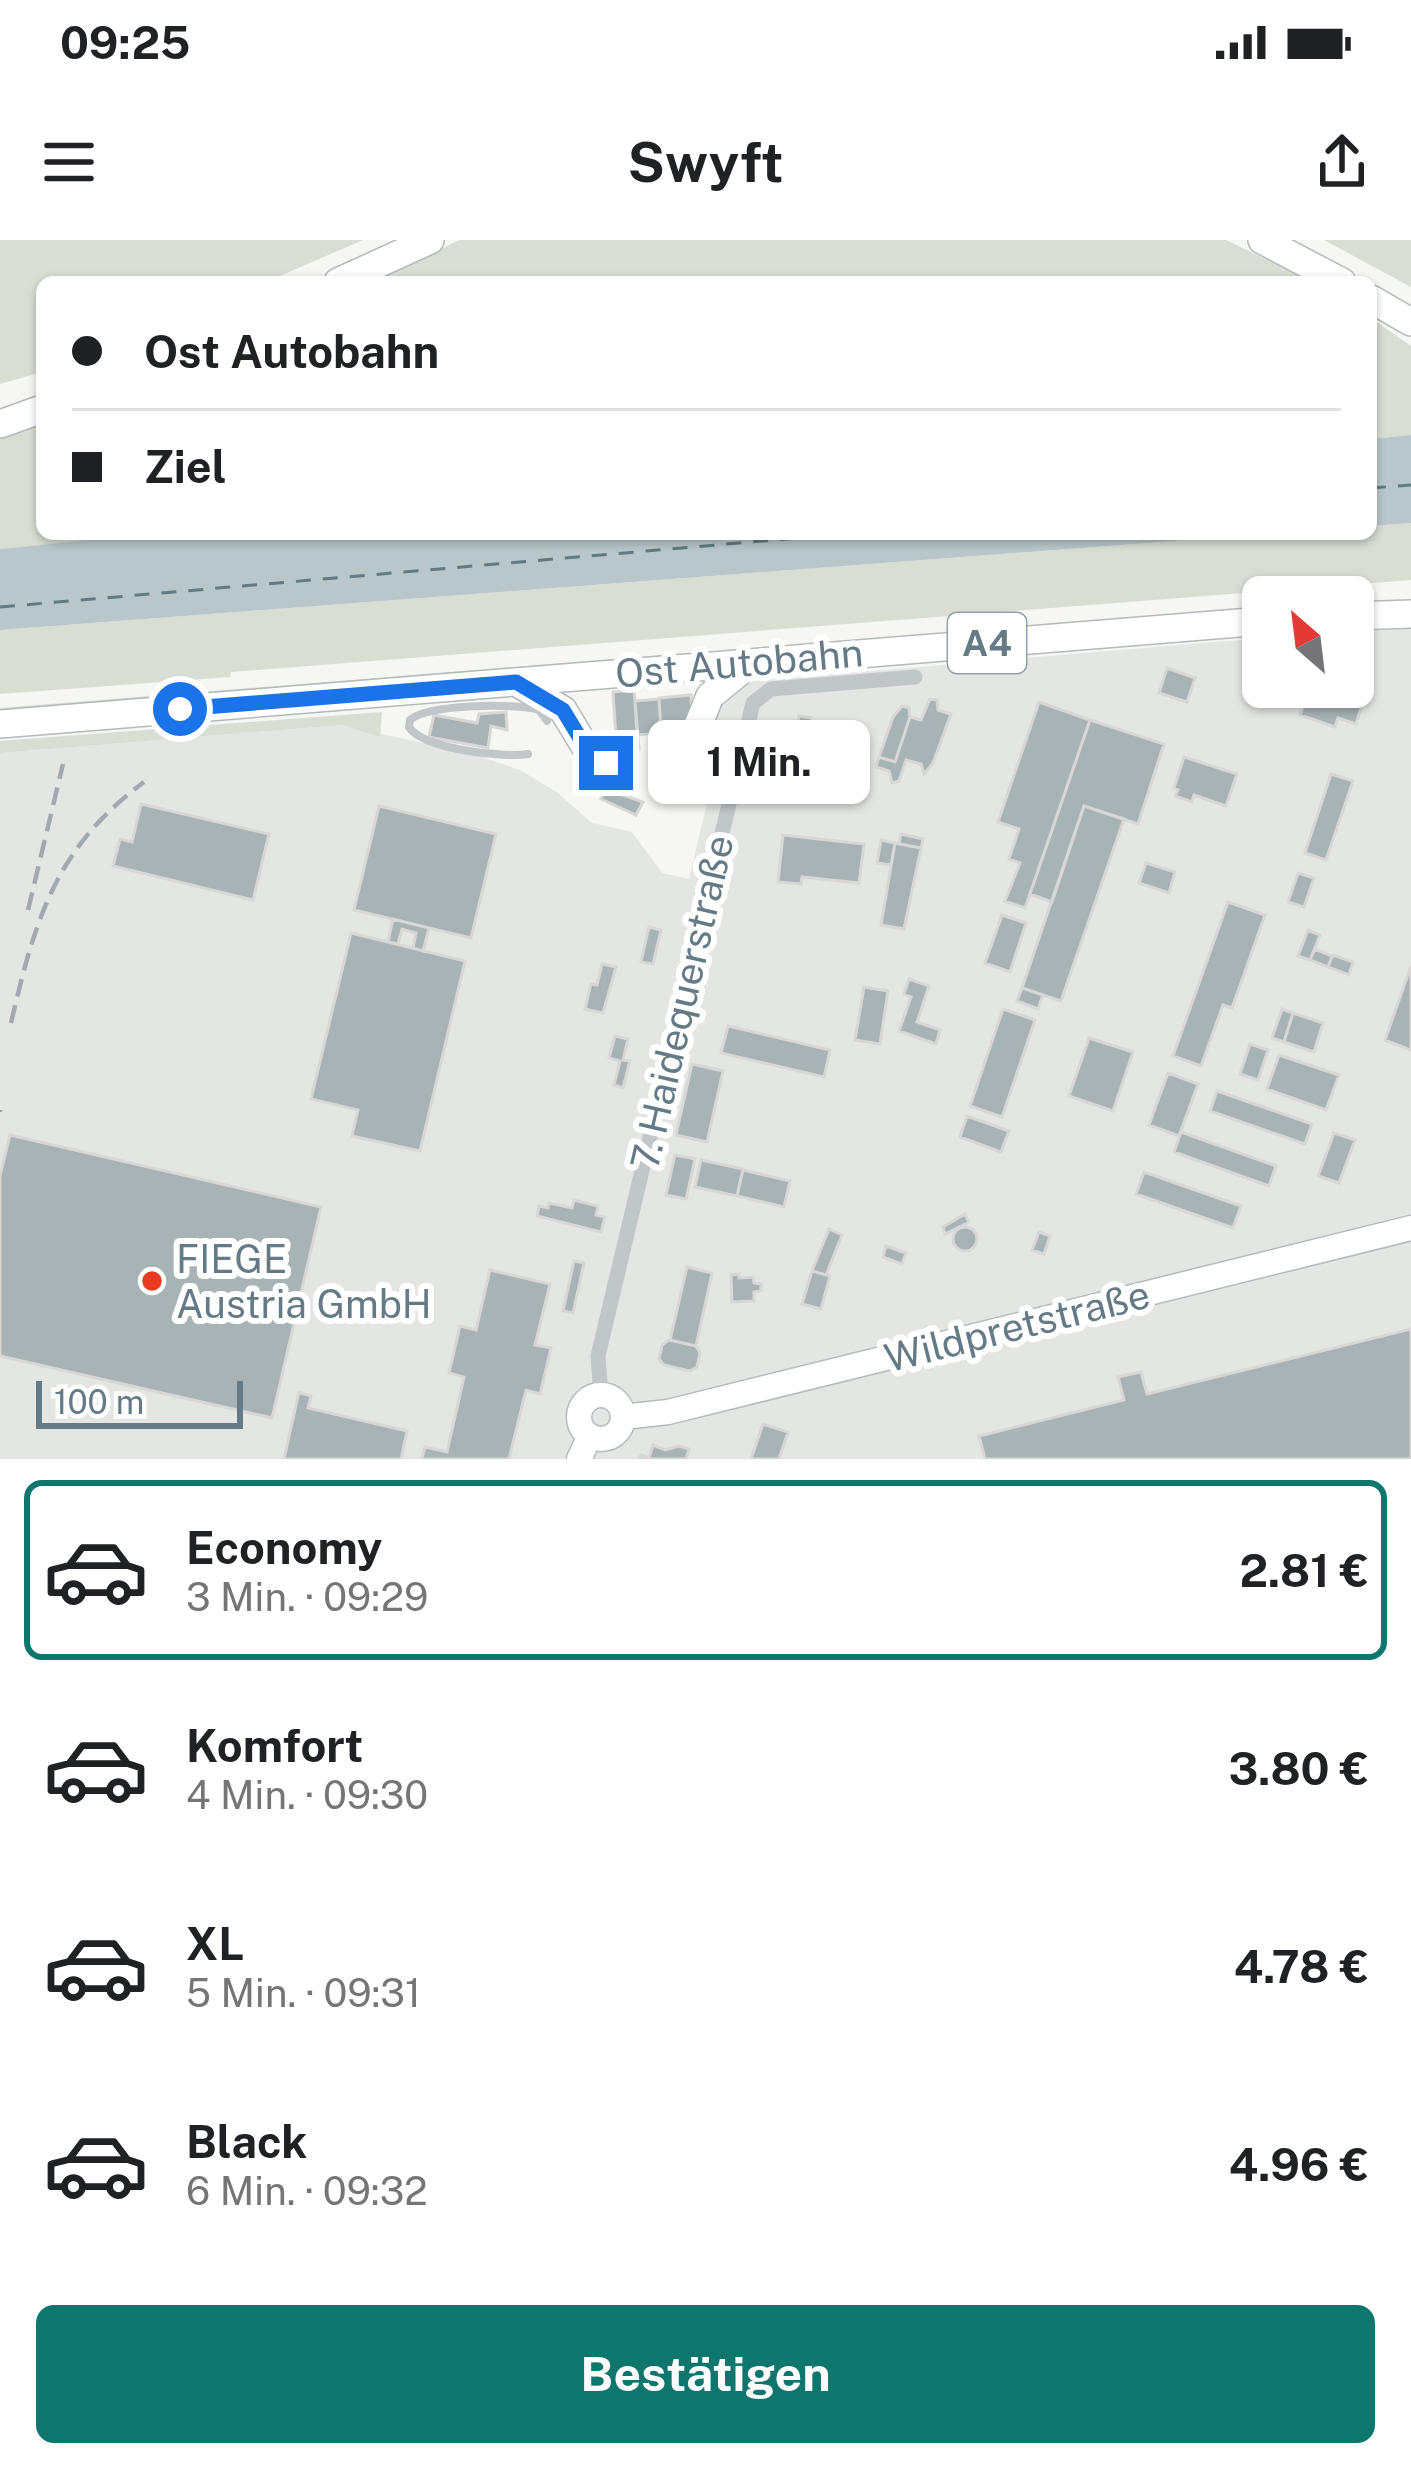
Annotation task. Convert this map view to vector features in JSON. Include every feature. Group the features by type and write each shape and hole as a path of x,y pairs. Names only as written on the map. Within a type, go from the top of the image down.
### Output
{"highway":[{"path":"351,276 430,240"},
{"path":"1262,240 1331,276"},
{"path":"1377,302 1411,322"},
{"path":"0,424 36,412"},
{"path":"1374,615 1411,614"},
{"name":"Ost Autobahn","path":"0,724 1242,623"},
{"path":"668,758 690,745 710,696 752,662"},
{"path":"516,682 563,710 577,751 606,763"}],"main road":[{"name":"Wildpretstraße","path":"623,1418 668,1412 1411,1228"},
{"path":"601,1395 618,1403 623,1418"},
{"name":"7. Haidequerstraße","path":"601,1395 587,1400 579,1413 584,1447 609,1437 623,1418"}],"street":[{"name":"7. Haidequerstraße","path":"601,1395 598,1356 753,703 771,689 915,677"}],"lane":[{"path":"528,754 495,756 418,739 409,728 410,720 423,712 511,706 539,710 547,721"}],"shaded area":[{"path":"0,240 363,240 280,276 36,276 36,374 0,384"},
{"path":"460,240 1226,240 1301,276 379,276"},
{"path":"1324,240 1411,240 1411,287"},
{"path":"1377,322 1411,346 1411,435 1377,438"},
{"path":"36,426 36,540 97,540 0,549 0,438"},
{"path":"1411,435 1411,523 1377,526 1377,438"},
{"path":"1411,523 1411,580 1374,583 1374,576 1242,576 1242,593 0,694 0,630 1188,540 1377,540 1377,526"},
{"path":"89,540 1188,540 0,630 0,549"},
{"path":"1411,629 1411,1459 0,1459 0,753 343,725 476,755 520,770 558,793 592,823 632,832 662,873 689,879 721,744 714,708 742,682 1242,640 1242,708 1374,708 1374,631"},
{"path":"777,646 777,650 8,709 0,715 0,708"},
{"path":"382,712 380,737 343,725 0,753 0,741"}],"building":[{"path":"1167,668 1195,678 1187,702 1159,693"},
{"path":"634,690 639,749 617,751 613,692"},
{"path":"691,695 692,715 674,747 662,748 659,698"},
{"path":"659,699 661,733 637,735 635,701"},
{"path":"930,699 937,700 938,710 951,714 933,763 924,774 921,764 906,760 899,781 892,783 889,771 876,767 879,757 895,762 910,717 921,720"},
{"path":"1039,702 1090,720 1025,908 1005,901 1020,863 1009,859 1019,829 998,822"},
{"path":"902,706 909,708 910,717 895,762 879,757 893,717"},
{"path":"1303,708 1361,708 1356,724 1338,718 1335,727 1300,715"},
{"path":"506,712 507,730 491,726 488,748 429,737 434,715 477,723 479,714"},
{"path":"799,716 811,718 796,783 785,780 783,790 770,787 785,723 797,726"},
{"path":"1090,720 1164,744 1138,824 1084,806 1052,902 1030,894"},
{"path":"810,723 843,731 830,785 797,778"},
{"path":"1184,757 1237,774 1226,806 1194,795 1192,802 1175,796"},
{"path":"1331,774 1353,781 1326,860 1305,853"},
{"path":"605,789 643,802 636,815 601,799"},
{"path":"141,804 269,834 253,900 113,866 120,839 132,842"},
{"path":"379,806 496,834 471,938 354,910"},
{"path":"1084,806 1124,819 1061,1001 1022,988"},
{"path":"901,834 923,839 921,848 899,844"},
{"path":"783,835 864,844 859,883 802,877 801,884 778,882"},
{"path":"881,840 895,843 891,865 877,863"},
{"path":"895,843 921,848 904,929 881,925"},
{"path":"1146,863 1175,872 1169,893 1139,883"},
{"path":"1298,873 1314,878 1304,907 1288,902"},
{"path":"1228,902 1265,915 1232,1008 1223,1005 1201,1066 1173,1056"},
{"path":"1002,915 1026,923 1010,972 985,963"},
{"path":"393,919 429,928 423,951 413,948 416,933 402,929 398,944 388,942"},
{"path":"649,927 661,930 653,964 641,962"},
{"path":"1308,930 1320,935 1310,960 1298,956"},
{"path":"351,933 465,961 420,1151 352,1136 358,1110 311,1099"},
{"path":"1315,949 1332,956 1328,967 1310,960"},
{"path":"1333,955 1353,962 1349,975 1328,967"},
{"path":"602,964 616,967 603,1013 585,1009"},
{"path":"1411,966 1411,1050 1385,1040"},
{"path":"909,979 929,986 917,1022 940,1030 936,1044 899,1031 911,997 904,994"},
{"path":"864,987 888,991 880,1044 855,1040"},
{"path":"1022,988 1043,995 1038,1009 1017,1001"},
{"path":"1003,1009 1035,1020 1002,1117 970,1106"},
{"path":"1282,1009 1293,1013 1284,1042 1272,1038"},
{"path":"1293,1013 1323,1023 1314,1052 1284,1042"},
{"path":"728,1026 830,1050 824,1077 721,1053"},
{"path":"615,1036 628,1039 623,1060 630,1061 623,1088 614,1085 620,1061 609,1058"},
{"path":"1089,1038 1133,1052 1113,1111 1069,1096"},
{"path":"1250,1044 1268,1050 1258,1080 1240,1074"},
{"path":"1279,1055 1339,1075 1326,1110 1267,1089"},
{"path":"692,1064 723,1071 707,1142 676,1135"},
{"path":"1168,1073 1198,1084 1179,1136 1149,1125"},
{"path":"1217,1091 1312,1124 1305,1144 1210,1111"},
{"path":"967,1116 1009,1131 1001,1152 960,1137"},
{"path":"1181,1132 1276,1166 1269,1186 1174,1152"},
{"path":"1334,1133 1355,1140 1339,1183 1318,1176"},
{"name":"FIEGE Austria GmbH","path":"10,1135 321,1207 272,1418 0,1356 0,1176"},
{"path":"675,1155 695,1159 686,1199 666,1195"},
{"path":"701,1160 743,1169 737,1196 695,1187"},
{"path":"743,1170 790,1181 784,1207 737,1196"},
{"path":"1144,1172 1241,1206 1233,1228 1136,1194"},
{"path":"574,1200 598,1206 596,1215 605,1217 601,1232 537,1216 539,1206 572,1208"},
{"path":"965,1214 969,1222 945,1234 943,1227"},
{"path":"965,1227 977,1239 965,1251 953,1239"},
{"path":"829,1229 842,1235 826,1275 812,1271"},
{"path":"1039,1232 1050,1236 1044,1254 1032,1250"},
{"path":"886,1246 906,1253 902,1264 883,1257"},
{"path":"574,1261 584,1263 573,1313 563,1311"},
{"path":"687,1267 712,1273 696,1346 670,1340"},
{"path":"490,1270 550,1284 535,1345 551,1348 540,1394 526,1390 509,1459 422,1459 425,1447 447,1452 464,1377 449,1373 460,1326 476,1330"},
{"path":"812,1271 830,1276 821,1309 802,1304"},
{"path":"739,1274 739,1278 753,1277 754,1283 761,1284 754,1301 732,1302 731,1275"},
{"path":"1411,1329 1411,1459 985,1459 979,1436 1124,1400 1118,1377 1141,1372 1147,1394"},
{"path":"669,1340 696,1346 700,1353 697,1367 690,1371 664,1365 659,1359 662,1345"},
{"path":"299,1392 311,1396 308,1408 407,1431 401,1459 284,1459"},
{"path":"763,1424 788,1432 779,1459 751,1459"},
{"path":"653,1445 665,1450 689,1449 686,1459 639,1459 641,1455 649,1458"}],"ferry route":[{"path":"1377,488 1411,485"},
{"path":"0,607 774,540"}],"railway":[{"path":"28,910 63,764"},
{"path":"11,1023 40,919 69,860 89,833 144,782"}],"place":[{"name":"FIEGE Austria GmbH","path":"152,1281"}],"route":[{"path":"180,709 516,682 563,710 586,748 606,763"}]}
